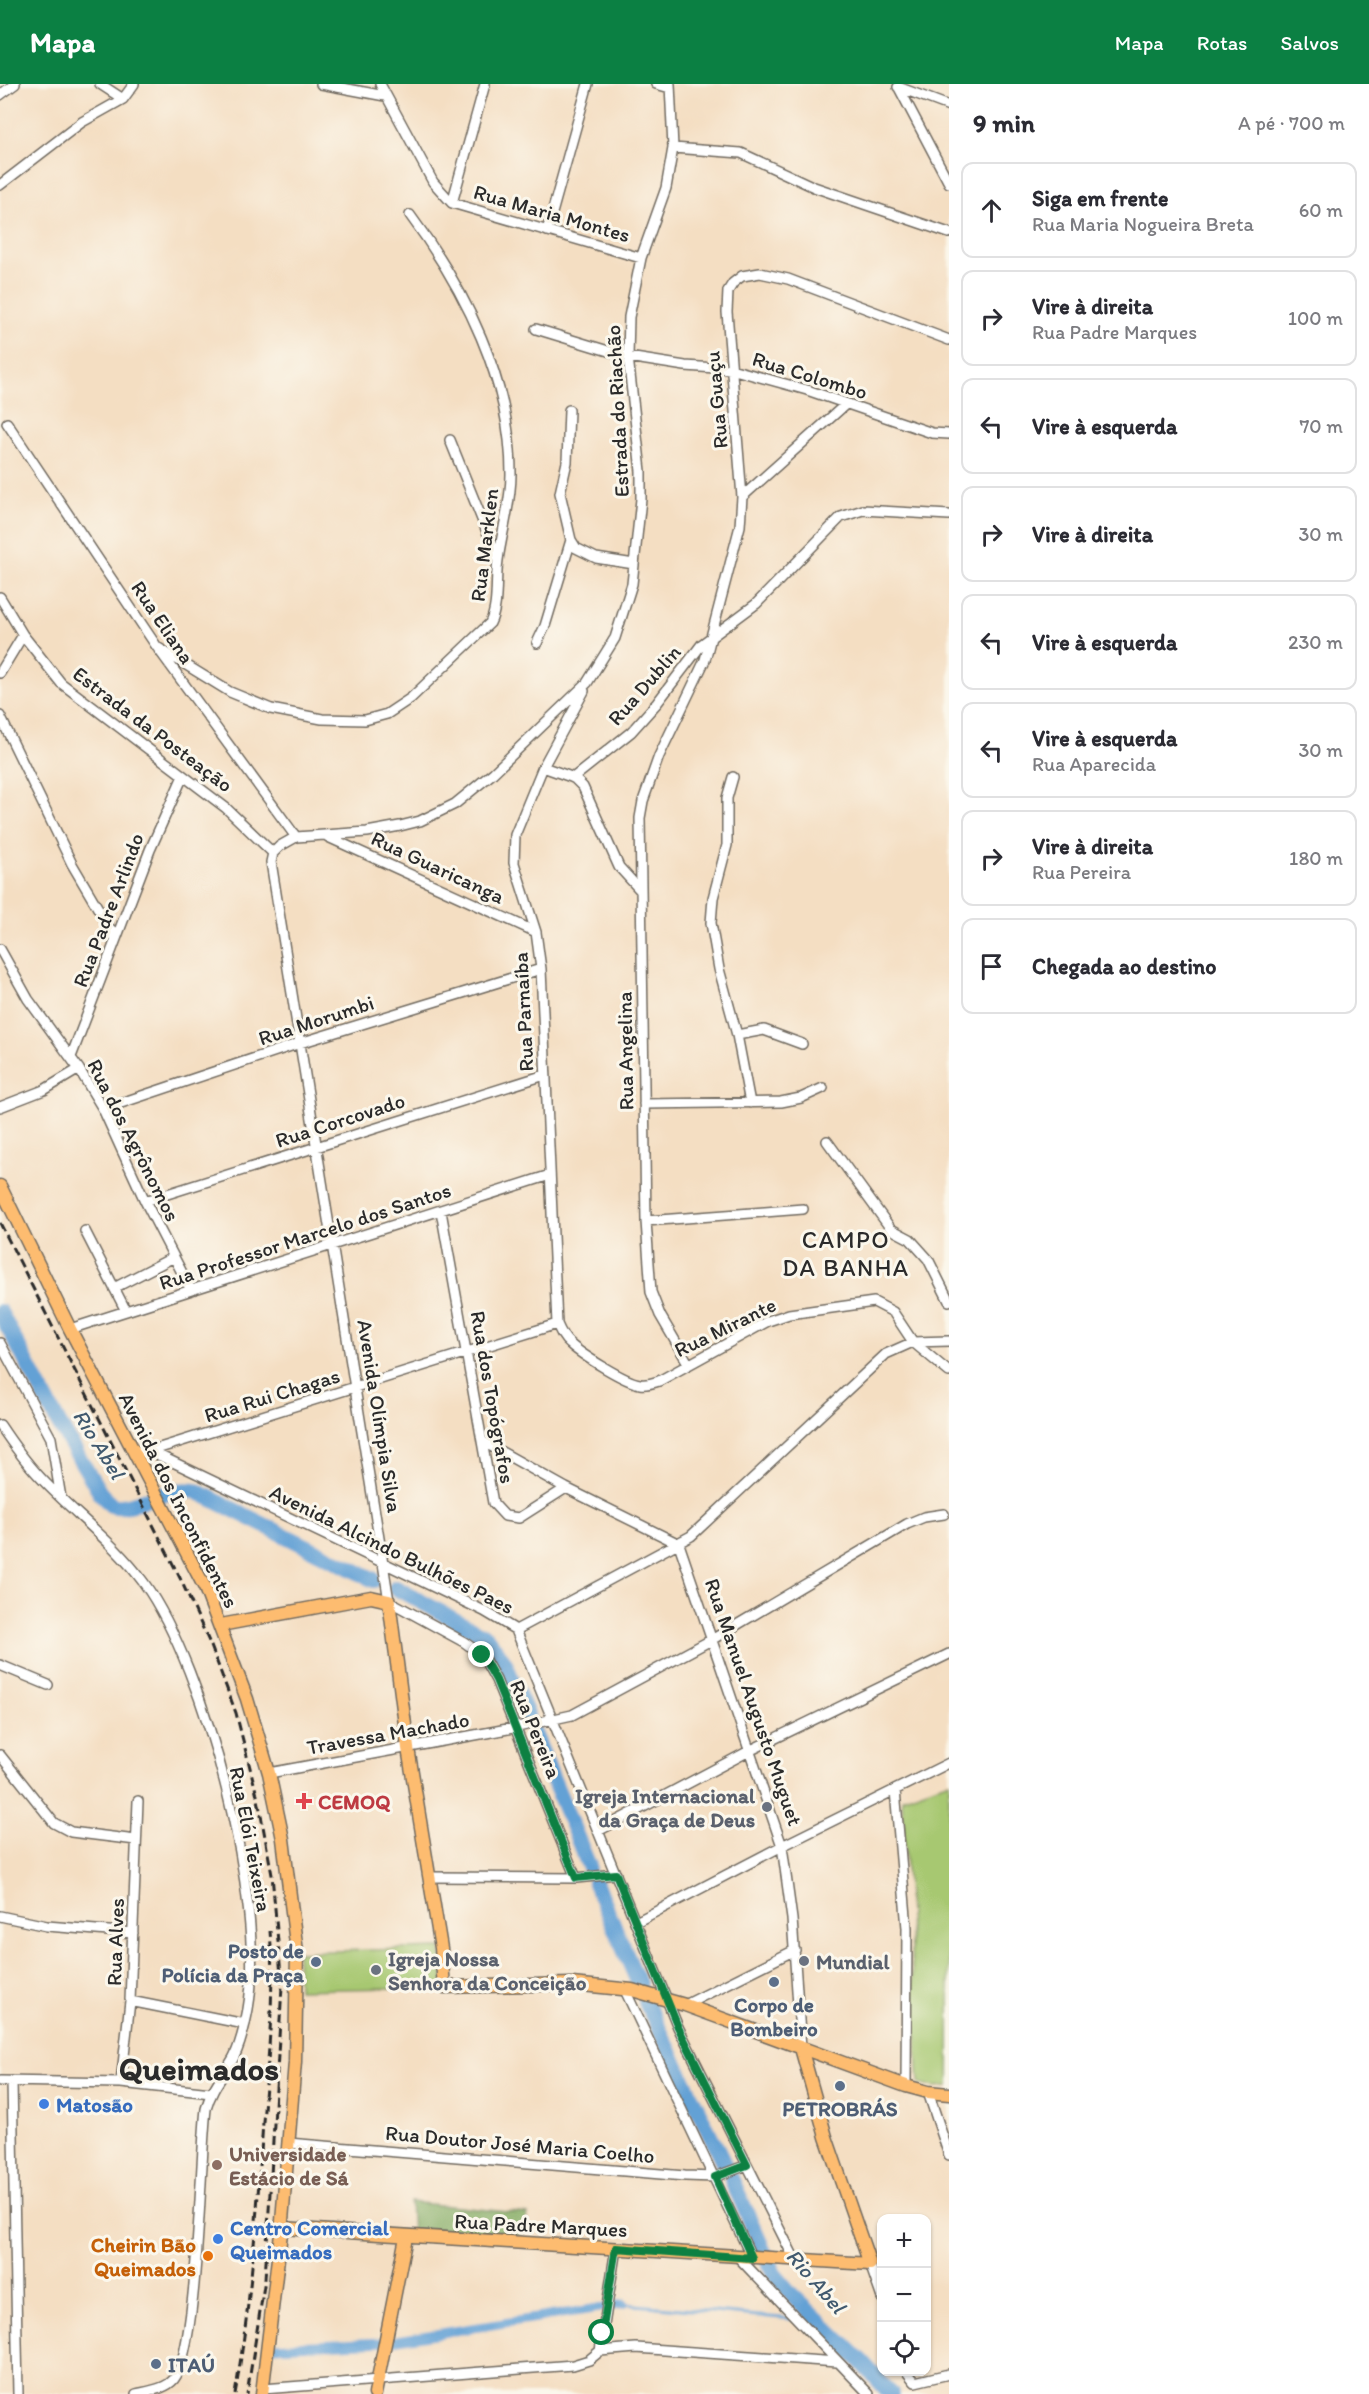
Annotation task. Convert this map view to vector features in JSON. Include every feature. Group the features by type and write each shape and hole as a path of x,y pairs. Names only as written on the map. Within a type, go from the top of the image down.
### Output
{"main road":[{"name":"Avenida dos Inconfidentes","path":"0,1186 70,1329 189,1553 221,1625 269,1773 289,1876 298,1990 296,2062 282,2228 263,2392"},
{"name":"Rua Pereira","path":"221,1625 370,1597 388,1597"},
{"name":"Avenida Olímpia Silva","path":"388,1597 444,1987 572,1984 628,1989"},
{"path":"628,1989 686,2005 906,2086 927,2092 949,2094"},
{"name":"Rua Manuel Augusto Muguet","path":"801,2048 826,2137 870,2264"},
{"name":"Rua Padre Marques","path":"282,2228 870,2264"},
{"path":"375,2394 406,2237"}],"street":[{"path":"0,95 15,84"},
{"path":"100,84 123,99"},
{"path":"0,185 82,122 123,99 134,84"},
{"path":"321,84 386,96"},
{"path":"380,84 433,182 452,203"},
{"path":"452,203 485,84"},
{"path":"547,231 588,84"},
{"path":"656,84 670,86"},
{"name":"Estrada do Riachão","path":"296,837 400,826 420,821 456,804 493,773 588,683 615,638 628,603 641,499 641,471 628,357 631,300 641,258 666,189 673,148 670,86"},
{"path":"897,86 949,106"},
{"path":"897,86 949,183"},
{"path":"673,148 741,153 806,184 949,233"},
{"name":"Rua Maria Montes","path":"452,203 641,258"},
{"name":"Rua Marklen","path":"157,647 230,692 271,709 322,719 377,718 411,698 486,629 494,613 498,559 509,511 511,476 507,425 499,388 485,349 448,273 410,215"},
{"name":"Rua Guaçu","path":"669,734 705,660 740,526 742,497 727,298 732,283 748,274 759,273 788,279 949,340"},
{"name":"Rua Colombo","path":"536,329 628,357 685,366 731,369 807,390 932,433 949,434"},
{"path":"742,497 846,404"},
{"path":"569,410 567,462 560,493 570,540 576,548 596,558 634,564"},
{"name":"Rua Eliana","path":"7,423 157,647 296,837"},
{"path":"450,440 498,559"},
{"path":"712,635 756,604 844,514 863,510 949,515"},
{"path":"537,643 548,617 570,540"},
{"name":"Estrada da Posteação","path":"0,597 23,634 61,683 226,808 273,854"},
{"path":"0,673 23,634"},
{"name":"Rua Dublin","path":"573,778 631,732 657,704 702,644 712,635"},
{"name":"Rua Parnaíba","path":"557,1323 542,969 536,932 517,876 513,849 519,821 543,767 588,683"},
{"path":"0,716 72,864 116,939"},
{"name":"Rua Angelina","path":"669,734 640,810 646,1221 652,1299 688,1363"},
{"path":"543,767 573,778 588,794 623,875 641,891"},
{"name":"Rua Padre Arlindo","path":"71,1057 150,850 183,776"},
{"path":"733,777 727,798 727,845 711,916 719,969 737,1035 750,1103"},
{"name":"Rua Guaricanga","path":"326,835 536,932"},
{"path":"273,854 285,842 296,837"},
{"name":"Avenida Olímpia Silva","path":"273,854 270,871 317,1146 388,1597"},
{"name":"Rua dos Agrônomos","path":"0,949 28,999 71,1057 103,1109 145,1201 191,1290"},
{"name":"Rua Morumbi","path":"103,1109 300,1043 542,969"},
{"path":"737,1035 764,1030 801,1044"},
{"path":"0,1107 44,1090 79,1069"},
{"name":"Rua Corcovado","path":"145,1201 545,1075"},
{"path":"644,1104 750,1103 792,1100 823,1089"},
{"path":"827,1141 891,1229 910,1239 928,1259 949,1301"},
{"name":"Rua Professor Marcelo dos Santos","path":"70,1329 550,1175"},
{"path":"646,1221 803,1209"},
{"name":"Rua dos Topógrafos","path":"441,1211 493,1503 505,1516 519,1518 566,1488"},
{"path":"85,1231 126,1311"},
{"path":"114,1288 174,1257"},
{"name":"Rua Mirante","path":"557,1323 564,1338 572,1346 631,1381 641,1384 659,1381 768,1321 789,1314 878,1302 889,1308 913,1342 949,1372"},
{"name":"Rua Rui Chagas","path":"133,1451 150,1451 557,1323"},
{"path":"516,1630 679,1544 701,1527 871,1367 893,1350 913,1342 949,1341"},
{"path":"0,1343 51,1438 61,1498"},
{"name":"Rua Elói Teixeira","path":"0,1425 39,1476 143,1582 179,1647 199,1699 232,1817 248,1908 252,1972 245,2024 233,2058 212,2093 204,2130 187,2334 177,2374 165,2391"},
{"path":"482,1441 566,1488 679,1544"},
{"name":"Avenida Alcindo Bulhões Paes","path":"150,1451 384,1569 484,1611 516,1630 598,1831 612,1874 636,1922 660,1997 791,2260"},
{"name":"Travessa Machado","path":"269,1773 553,1720 572,1714 713,1639 907,1524 924,1517 944,1514"},
{"name":"Rua Manuel Augusto Muguet","path":"679,1544 782,1846 795,1950 801,2048"},
{"name":"Rua Pereira","path":"388,1597 464,1641 482,1655 517,1727 579,1877"},
{"path":"598,1831 751,1750 949,1654"},
{"path":"0,1665 48,1685"},
{"path":"0,1755 54,1823 71,1832 136,1840"},
{"path":"636,1922 949,1763"},
{"path":"895,1790 907,1928 906,2086"},
{"name":"Rua Alves","path":"121,2083 130,2001 138,1801"},
{"path":"429,1877 579,1877 612,1874"},
{"path":"0,1916 47,1926 133,1933"},
{"path":"686,2005 795,1950"},
{"path":"628,1989 754,2258"},
{"path":"130,2001 245,2024"},
{"path":"0,2081 121,2083 212,2093"},
{"path":"12,2081 18,2394"},
{"path":"927,2092 949,2155"},
{"name":"Rua Doutor José Maria Coelho","path":"288,2143 717,2176 743,2167"},
{"path":"263,2392 573,2365 589,2360 600,2350 616,2248"},
{"path":"738,2257 869,2394"},
{"name":"Rua Manuel Augusto Muguet","path":"870,2264 877,2284"},
{"path":"600,2350 653,2349 837,2362"},
{"path":"910,2376 915,2382 949,2374"},
{"path":"136,2394 165,2391"}],"green space":[{"path":"949,1781 949,2086 935,2087 919,2083 902,1798"},
{"path":"441,1948 444,1987 298,1990 297,1952"},
{"path":"410,2202 528,2214 523,2234 412,2233"}],"waterway":[{"name":"Rio Abel","path":"0,1312 58,1422 100,1493 111,1505 128,1505 184,1490 196,1491 374,1580"},
{"name":"Rio Abel","path":"396,1588 486,1637 504,1661 527,1715"},
{"name":"Rio Abel","path":"533,1731 589,1866"},
{"name":"Rio Abel","path":"595,1883 639,1984"},
{"name":"Rio Abel","path":"646,2002 725,2166"},
{"name":"Rio Abel","path":"732,2180 774,2274 790,2293 860,2360 891,2394"},
{"path":"624,2304 792,2319"},
{"path":"270,2347 385,2342 624,2304"},
{"path":"802,2320 820,2322"}],"railway":[{"path":"0,1223 180,1578 211,1646 236,1713 258,1799 272,1875 282,1986 265,2279 247,2394"},
{"path":"235,2394 249,2292 258,2190 270,2027 272,1979 270,1931"}],"place":[{"name":"CEMOQ","path":"304,1801"},
{"name":"Igreja Internacional da Graça de Deus","path":"767,1807"},
{"name":"Mundial","path":"804,1961"},
{"name":"Posto de Polícia da Praça","path":"316,1962"},
{"name":"Igreja Nossa Senhora da Conceição","path":"376,1970"},
{"name":"Corpo de Bombeiro","path":"774,1982"},
{"name":"PETROBRÁS","path":"840,2086"},
{"name":"Matosão","path":"44,2104"},
{"name":"Universidade Estácio de Sá","path":"217,2165"},
{"name":"Centro Comercial Queimados","path":"218,2239"},
{"name":"Cheirin Bão Queimados","path":"208,2256"},
{"name":"ITAÚ","path":"156,2364"}],"district":[{"name":"CAMPO DA BANHA","path":"846,1253"},
{"name":"Queimados","path":"199,2068"}],"route":[{"path":"482,1655 496,1680 513,1728 576,1878 616,1874 678,2027 747,2165 715,2177 752,2258 616,2248 602,2333"}]}
